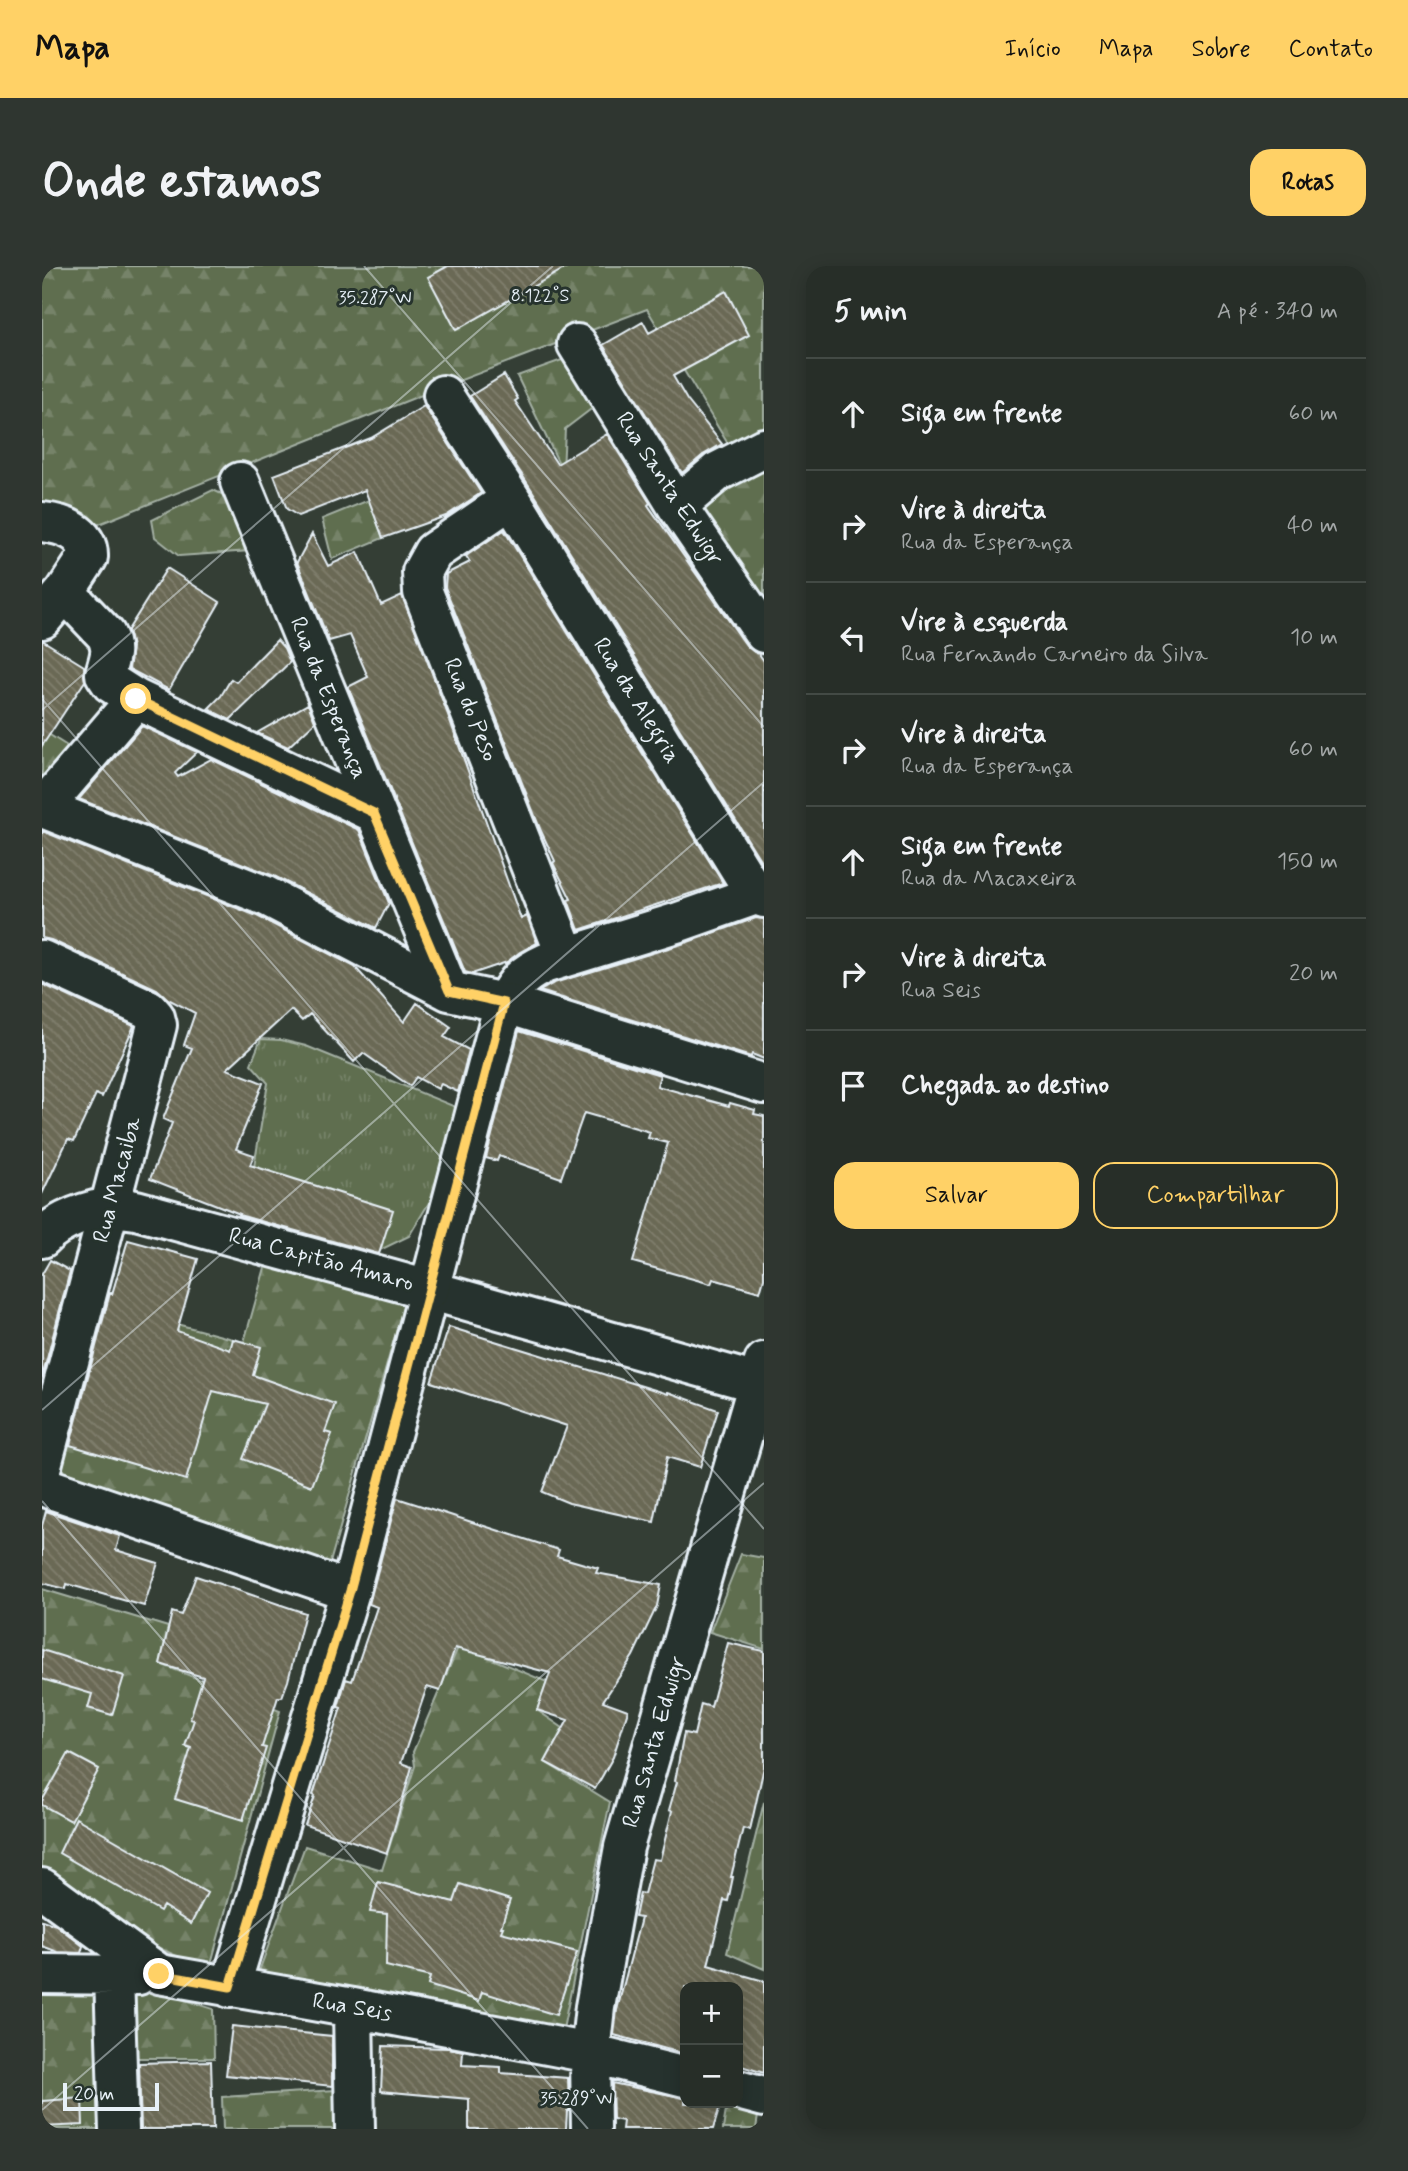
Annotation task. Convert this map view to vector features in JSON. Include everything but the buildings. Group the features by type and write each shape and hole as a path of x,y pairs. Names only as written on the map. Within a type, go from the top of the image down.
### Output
{"street":[{"name":"Rua Santa Edwigr","path":"577,344 677,506 764,633"},
{"name":"Rua da Alegria","path":"443,395 761,895"},
{"path":"677,506 717,472 764,448"},
{"name":"Rua da Esperança","path":"240,482 449,991"},
{"name":"Rua do Peso","path":"511,499 433,552 422,572 423,592 566,956"},
{"path":"42,522 59,524 73,530 88,550 88,557 53,605 106,635 111,647 105,674 107,678 136,699 374,813"},
{"path":"136,699 42,809 266,896 449,991 504,1003 764,1084"},
{"path":"230,1987 350,1591 504,1003 517,981 527,972 566,956 761,895"},
{"name":"Rua Macaiba","path":"42,960 148,1009 158,1025 42,1465"},
{"name":"Rua Capitão Amaro","path":"42,1237 89,1212 111,1207 135,1210 762,1377"},
{"name":"Rua Santa Edwigr","path":"591,2129 590,2053 595,2007 624,1847 762,1377"},
{"path":"42,1486 350,1591"},
{"name":"Rua Seis","path":"42,1888 159,1974 590,2053 680,2076"},
{"path":"42,1974 159,1974"},
{"path":"114,1976 119,2129"},
{"path":"353,2008 355,2129"},
{"path":"743,2091 764,2097"}],"green space":[{"path":"42,266 764,266 764,430 731,449 647,309 414,398 99,524 42,535"},
{"path":"576,355 603,400 565,429 563,472 517,376"},
{"path":"764,464 764,612 695,508"},
{"path":"213,490 228,497 250,551 179,556 155,537 152,520"},
{"path":"369,500 383,538 332,559 322,519"},
{"path":"42,730 78,753 42,793"},
{"path":"261,1039 306,1046 458,1108 430,1201 409,1236 376,1252 262,1225 278,1175 254,1167 268,1083 251,1064"},
{"path":"266,1264 405,1301 327,1573 46,1479 98,1303 244,1342"},
{"path":"741,1554 764,1558 764,1649 710,1632"},
{"path":"42,1589 168,1627 160,1664 280,1711 209,1971 116,1928 42,1873"},
{"path":"459,1645 547,1682 537,1710 563,1728 545,1762 610,1802 562,2034 258,1974 305,1846 382,1870 415,1766 413,1752"},
{"path":"764,1802 764,1969 727,1953"},
{"path":"134,1984 213,2009 214,2058 130,2058"},
{"path":"42,1987 103,1987 103,2129 42,2129"},
{"path":"336,2090 337,2129 223,2129 222,2097"},
{"path":"726,2108 759,2109 756,2129 723,2129"}],"route":[{"path":"136,699 374,813 449,991 504,1003 350,1591 230,1987 159,1974"}]}
